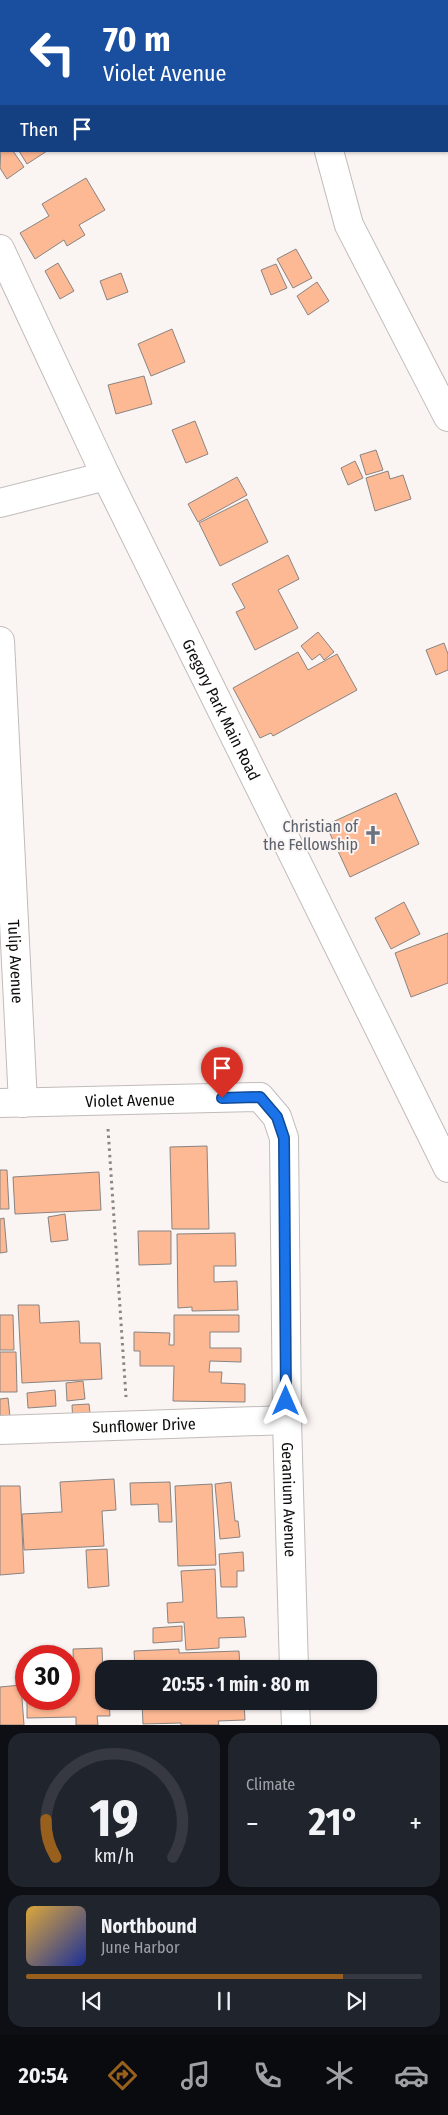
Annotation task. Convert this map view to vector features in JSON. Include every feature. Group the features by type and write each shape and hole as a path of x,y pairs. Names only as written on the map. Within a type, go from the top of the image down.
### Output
{"street":[{"path":"329,152 349,225 448,417"},
{"name":"Gregory Park Main Road","path":"0,248 106,476 448,1168"},
{"path":"0,503 106,476"},
{"name":"Tulip Avenue","path":"0,641 12,1103"},
{"name":"Violet Avenue","path":"12,1103 260,1097"},
{"name":"Geranium Avenue","path":"260,1097 277,1117 284,1138 286,1420 294,1660"},
{"name":"Sunflower Drive","path":"0,1430 286,1420"},
{"path":"295,1710 296,1725"}],"path":[{"path":"106,1100 128,1426"}],"building":[{"path":"1,152 14,152 24,167 7,179 0,168"},
{"path":"20,152 45,152 27,164"},
{"path":"86,178 105,210 79,225 85,235 67,246 64,240 35,259 20,233 49,216 42,204"},
{"path":"296,249 312,278 293,288 277,259"},
{"path":"58,263 74,291 60,299 45,271"},
{"path":"276,264 287,288 271,295 261,270"},
{"path":"121,273 128,292 107,300 100,281"},
{"path":"317,282 329,301 308,315 297,296"},
{"path":"172,329 185,362 151,376 138,344"},
{"path":"144,376 152,404 116,414 108,385"},
{"path":"195,421 208,454 186,463 172,430"},
{"path":"376,450 383,470 366,475 360,455"},
{"path":"355,461 363,478 348,485 341,468"},
{"path":"388,471 390,479 403,475 411,499 375,511 366,478"},
{"path":"237,477 247,495 198,522 188,504"},
{"path":"247,499 268,542 220,566 199,523"},
{"path":"288,555 299,579 278,590 298,628 255,650 236,612 245,608 232,584"},
{"path":"318,632 334,652 324,660 320,654 312,660 301,646"},
{"path":"444,643 448,654 448,670 436,675 426,650"},
{"path":"298,652 308,670 337,654 357,690 273,736 271,733 260,738 233,688"},
{"name":"Christian of the Fellowship","path":"396,793 419,844 350,877 326,825"},
{"path":"404,902 420,934 391,949 375,918"},
{"path":"448,933 448,983 411,997 395,953"},
{"path":"207,1146 209,1229 172,1229 170,1147"},
{"path":"0,1170 7,1170 9,1209 0,1209"},
{"path":"99,1172 101,1210 15,1214 13,1177"},
{"path":"65,1214 68,1240 51,1242 48,1217"},
{"path":"4,1218 7,1252 0,1253 0,1219"},
{"path":"138,1231 171,1231 171,1264 139,1265"},
{"path":"235,1233 236,1266 214,1266 214,1282 237,1281 238,1310 192,1311 192,1307 178,1308 177,1234"},
{"path":"18,1305 39,1305 40,1323 79,1321 80,1343 100,1343 102,1379 22,1383"},
{"path":"0,1315 13,1315 14,1350 0,1350"},
{"path":"174,1315 239,1315 239,1332 210,1332 210,1348 241,1348 241,1362 210,1361 209,1372 222,1372 221,1383 245,1384 245,1402 173,1401 174,1366 140,1366 140,1351 134,1351 134,1332 170,1333 169,1345 174,1345"},
{"path":"0,1352 16,1352 17,1392 0,1392"},
{"path":"83,1381 85,1399 67,1401 66,1383"},
{"path":"55,1390 56,1406 28,1408 27,1393"},
{"path":"8,1398 10,1417 0,1418 0,1399"},
{"path":"89,1404 91,1423 73,1424 72,1405"},
{"path":"114,1479 116,1510 102,1511 104,1546 24,1550 22,1514 62,1512 60,1482"},
{"path":"170,1482 172,1522 159,1522 158,1504 131,1505 130,1483"},
{"path":"231,1482 235,1521 238,1521 240,1537 220,1539 215,1484"},
{"path":"212,1484 216,1565 178,1566 175,1486"},
{"path":"0,1486 20,1486 24,1573 0,1575"},
{"path":"107,1549 109,1586 88,1588 86,1550"},
{"path":"243,1552 244,1571 237,1571 237,1587 221,1587 219,1554"},
{"path":"215,1569 217,1618 244,1617 246,1637 219,1638 219,1648 186,1650 184,1622 168,1623 167,1603 183,1602 181,1571"},
{"path":"182,1626 182,1641 153,1643 153,1628"},
{"path":"102,1648 102,1660 95,1660 95,1710 110,1710 110,1716 97,1716 98,1725 76,1725 76,1717 27,1718 27,1710 80,1710 80,1649"},
{"path":"179,1649 179,1653 239,1651 240,1660 134,1660 134,1651"},
{"path":"15,1686 15,1710 23,1710 24,1725 0,1725 0,1687"},
{"path":"142,1710 244,1710 245,1720 218,1721 219,1725 143,1724"}],"place":[{"name":"Christian of the Fellowship","path":"373,835"}],"route":[{"path":"222,1098 260,1097 277,1117 284,1138 286,1401"}]}
